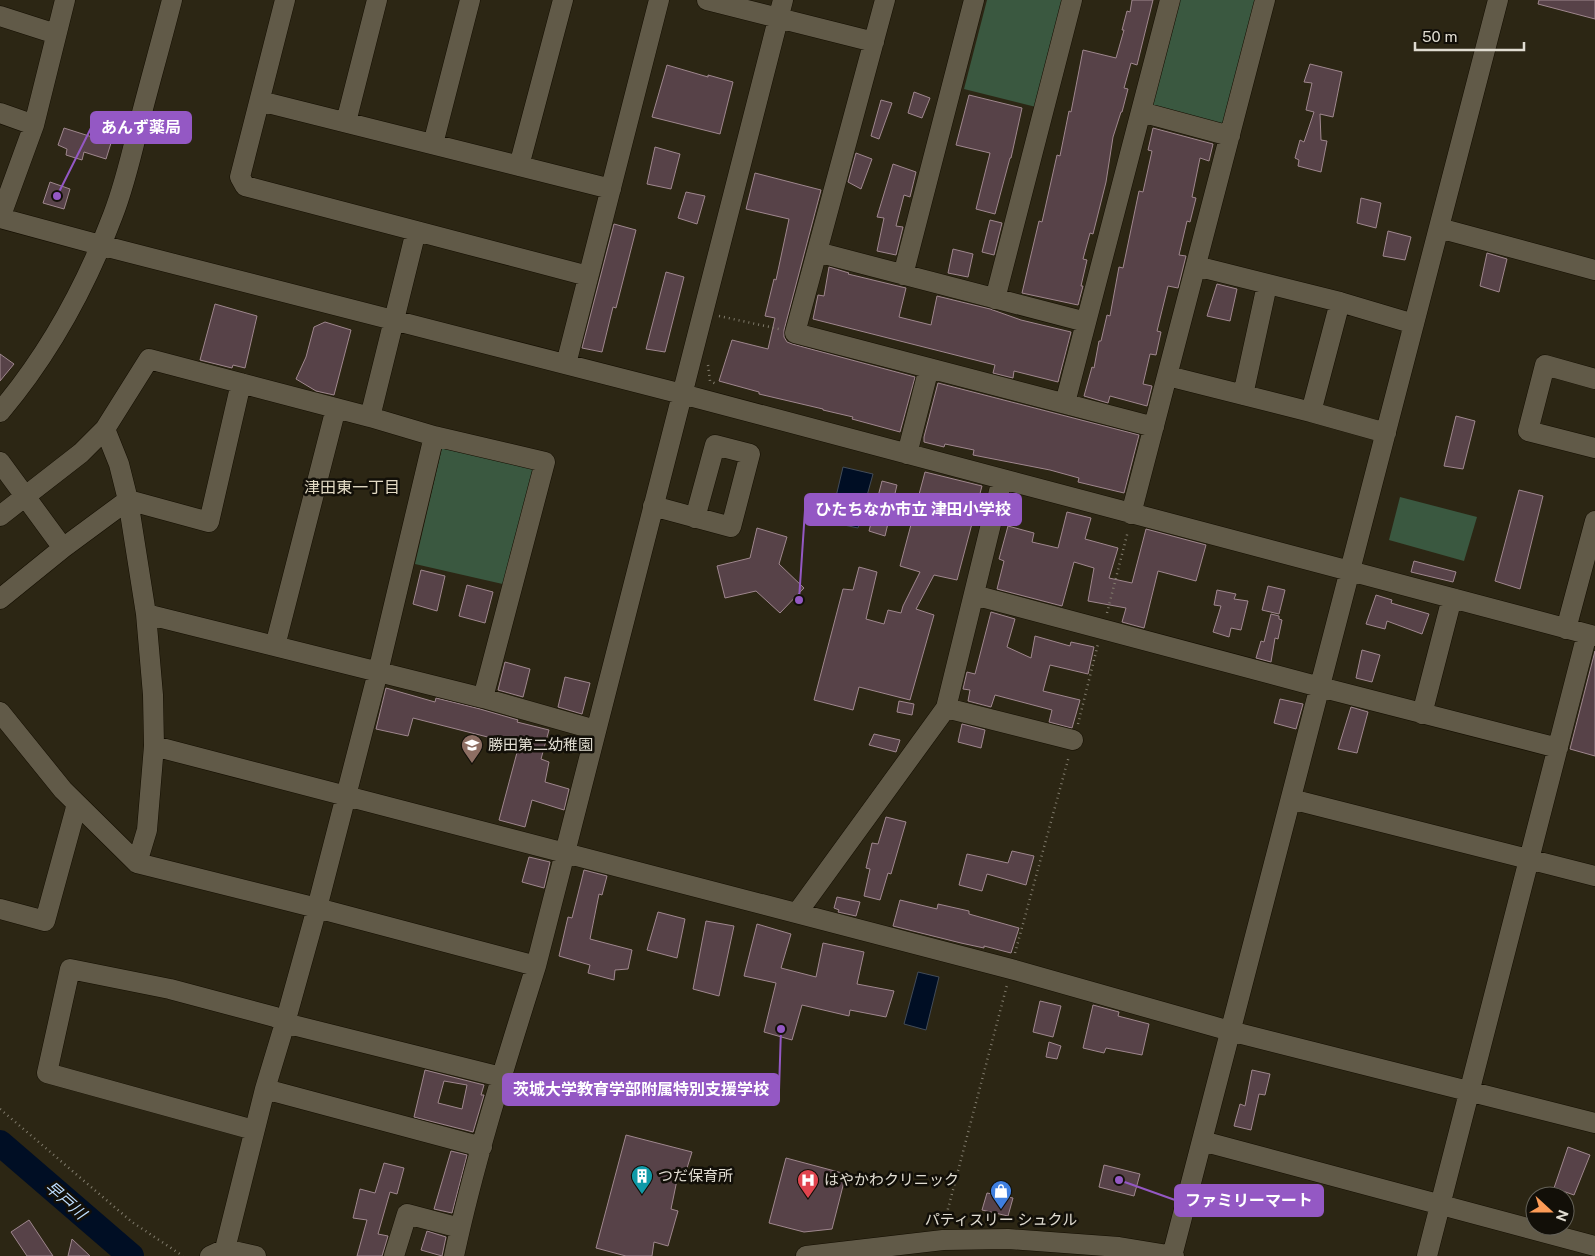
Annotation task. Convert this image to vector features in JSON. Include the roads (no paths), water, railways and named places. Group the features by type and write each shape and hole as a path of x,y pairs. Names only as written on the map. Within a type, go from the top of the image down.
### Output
{"street":[{"path":"65,0 34,125 0,218 682,394 1002,480 1350,570 1591,636 1558,748 1427,1256"},
{"path":"0,412 28,376 58,331 80,289 113,214 127,172 172,0"},
{"path":"285,0 240,177 245,186 588,276"},
{"path":"346,122 377,0"},
{"path":"433,144 470,0"},
{"path":"519,166 563,0"},
{"path":"566,364 659,0"},
{"path":"707,0 781,9 874,42"},
{"path":"885,0 795,333 1154,427"},
{"path":"903,275 974,0"},
{"path":"995,299 1072,0"},
{"path":"1065,404 1170,0"},
{"path":"1132,514 1265,0"},
{"path":"806,1256 941,1248 1008,1239 1119,1247 1173,1256 1498,0"},
{"path":"454,1256 501,1077 536,966 781,9"},
{"path":"0,16 56,34"},
{"path":"260,101 610,189"},
{"path":"1141,112 1230,136"},
{"path":"0,113 34,125"},
{"path":"1439,228 1595,270"},
{"path":"370,417 416,231"},
{"path":"817,252 1086,322"},
{"path":"1196,266 1340,302 1414,324"},
{"path":"1243,396 1268,285"},
{"path":"1311,412 1340,302"},
{"path":"0,516 81,453 106,429 150,359 370,417 434,436 545,462 483,698"},
{"path":"1595,379 1545,365 1528,431 1595,448"},
{"path":"907,454 929,368"},
{"path":"1168,376 1386,433"},
{"path":"128,500 209,522 241,383"},
{"path":"275,646 336,408"},
{"path":"106,429 119,464 128,500 146,614 153,695 154,746 147,830 137,863"},
{"path":"256,1256 217,1252 317,908 378,672 434,436"},
{"path":"0,462 63,548"},
{"path":"797,914 946,708 1002,480"},
{"path":"0,599 63,548 128,500"},
{"path":"653,506 696,518"},
{"path":"1566,629 1595,521"},
{"path":"974,595 1422,714 1558,748"},
{"path":"1422,714 1452,598"},
{"path":"146,614 483,698 596,730"},
{"path":"946,708 1073,740"},
{"path":"0,712 63,790 137,863 536,966"},
{"path":"154,746 1011,969 1230,1031 1595,1123"},
{"path":"1291,799 1595,876"},
{"path":"0,909 45,921 77,804"},
{"path":"254,1130 47,1073 70,969 170,989 275,1017 285,1023 501,1077"},
{"path":"265,1089 482,1147"},
{"path":"1202,1141 1595,1246"},
{"path":"394,1256 407,1214 460,1228"}],"water":[{"path":"843,467 873,474 858,528 830,522"},
{"path":"918,972 939,977 926,1030 904,1024"}],"waterway":[{"name":"早戸川","path":"0,1143 131,1256"}],"place":[{"name":"あんず薬局","path":"57,196"},
{"name":"ひたちなか市立 津田小学校","path":"799,600"},
{"name":"勝田第二幼稚園","path":"472,764"},
{"name":"茨城大学教育学部附属特別支援学校","path":"781,1029"},
{"name":"ファミリーマート","path":"1119,1180"},
{"name":"つだ保育所","path":"642,1195"},
{"name":"はやかわクリニック","path":"808,1199"},
{"name":"パティスリー シュクル","path":"1001,1210"}],"district":[{"name":"津田東一丁目","path":"352,487"}]}
